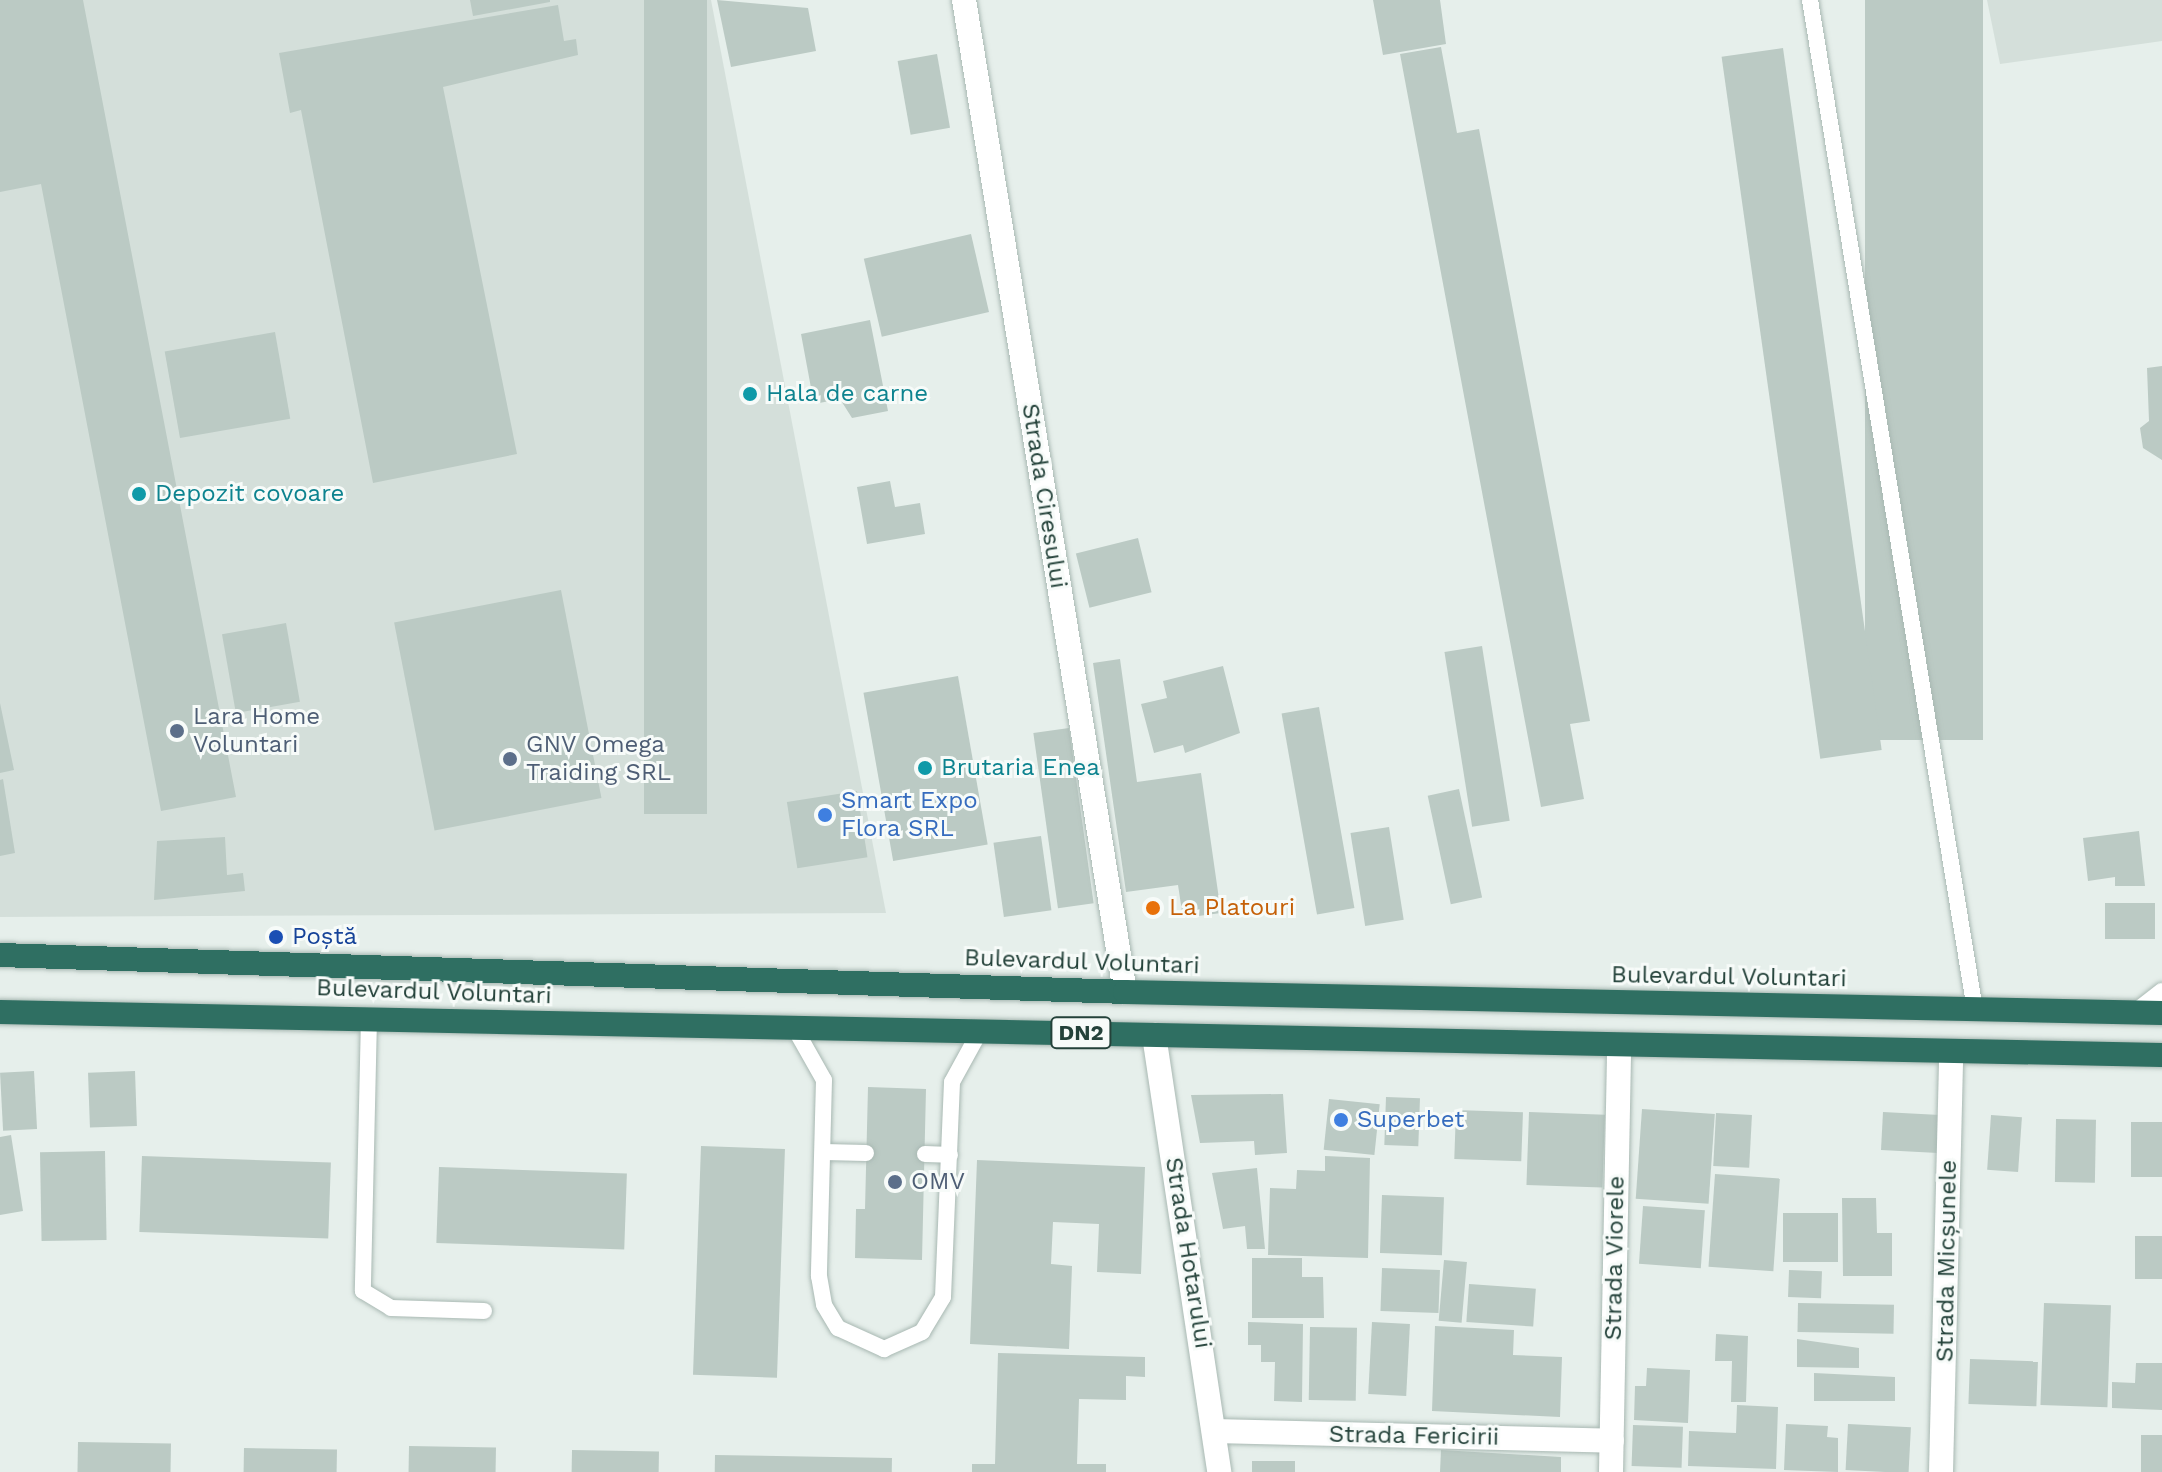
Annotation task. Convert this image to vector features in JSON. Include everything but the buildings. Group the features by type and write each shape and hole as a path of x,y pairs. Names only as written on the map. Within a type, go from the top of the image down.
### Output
{"highway":[{"name":"Bulevardul Voluntari","path":"0,955 1125,992 2131,1016 2162,1013"},
{"name":"Bulevardul Voluntari","path":"0,1012 2162,1055"}],"street":[{"name":"Strada Ciresului","path":"964,0 1125,992"},
{"name":"Strada Hotarului","path":"1154,1035 1216,1431 1219,1472"},
{"name":"Strada Viorele","path":"1611,1472 1619,1045"},
{"name":"Strada Micșunele","path":"1941,1472 1951,1051"},
{"name":"Strada Fericirii","path":"1216,1431 1612,1441"}],"lane":[{"path":"1810,0 1975,1010"},
{"path":"2131,1016 2162,991"},
{"path":"369,1018 363,1291 391,1308 484,1311"},
{"path":"794,1027 824,1080 819,1276 824,1305 838,1328 884,1349 922,1332 943,1297 952,1082 980,1031"},
{"path":"824,1152 866,1153"},
{"path":"925,1154 950,1155"}],"shaded area":[{"path":"0,0 711,0 886,913 0,917"},
{"path":"1987,0 2162,0 2162,41 2000,64"}],"place":[{"name":"Hala de carne","path":"750,394"},
{"name":"Depozit covoare","path":"139,494"},
{"name":"Lara Home Voluntari","path":"177,731"},
{"name":"GNV Omega Traiding SRL","path":"510,759"},
{"name":"Brutaria Enea","path":"925,768"},
{"name":"Smart Expo Flora SRL","path":"825,815"},
{"name":"La Platouri","path":"1153,908"},
{"name":"Poștă","path":"276,937"},
{"name":"Superbet","path":"1341,1120"},
{"name":"OMV","path":"895,1182"}]}
